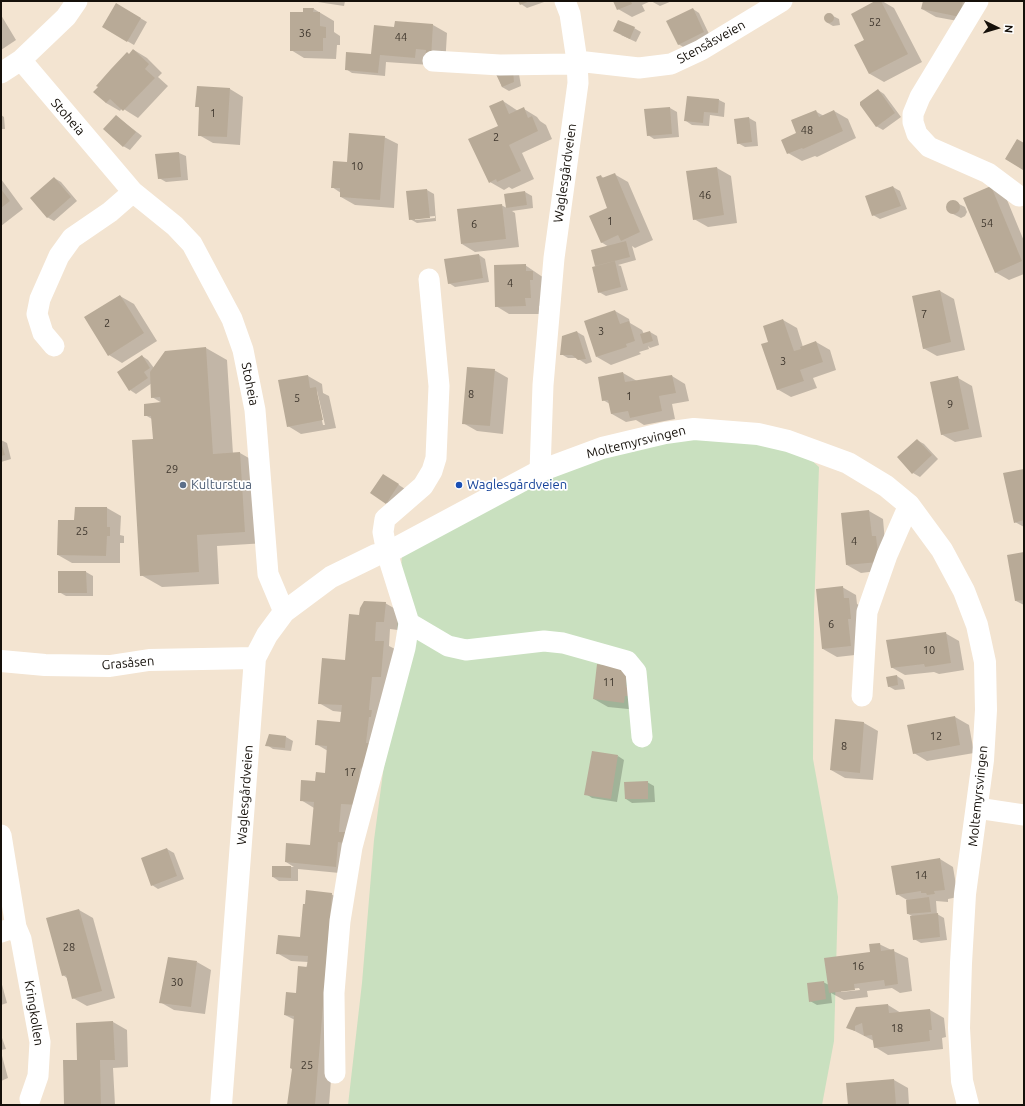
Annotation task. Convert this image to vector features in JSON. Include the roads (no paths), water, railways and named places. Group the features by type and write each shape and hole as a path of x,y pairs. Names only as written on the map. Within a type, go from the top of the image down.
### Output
{"main road":[{"name":"Moltemyrsvingen","path":"540,471 602,448 666,432 694,429 758,434 788,441 848,463 886,486 909,504 942,550 964,591 978,632 985,662 986,710 977,808 965,894 960,963 959,1028 962,1081 968,1105"},
{"name":"Waglesgårdveien","path":"221,1105 255,658 267,634 284,612 331,577 376,555 387,552 540,471"},
{"name":"Grasåsen","path":"1,662 45,665 110,666 149,660 255,658"}],"street":[{"path":"1,73 20,60 66,17 77,1"},
{"path":"565,1 570,14 577,61"},
{"name":"Stensåsveien","path":"434,61 500,65 571,64 577,61 639,68 671,64 701,50 782,1"},
{"path":"978,1 920,97 913,114 913,122 917,134 929,147 988,173 1019,196"},
{"name":"Stoheia","path":"20,60 133,192 175,226 192,244 232,319 243,350 255,410 268,574 284,612"},
{"name":"Waglesgårdveien","path":"540,471 543,384 554,258 578,83 577,61"},
{"path":"54,346 43,333 37,314 40,299 59,256 72,238 110,212 133,192"},
{"path":"335,1073 334,993 340,921 352,847 405,648 408,623 387,552 383,532 385,519 423,486 432,471 436,458 439,386 429,279"},
{"path":"862,696 867,612 887,555 909,504"},
{"path":"408,623 448,646 466,650 544,641 563,643 627,661 636,672 642,737"},
{"path":"977,808 1024,815"},
{"name":"Kringkollen","path":"1,835 8,930 21,939 40,1042 38,1076 30,1099"}],"place":[{"name":"Kulturstua","path":"183,485"},
{"name":"Waglesgårdveien","path":"459,485"}]}
